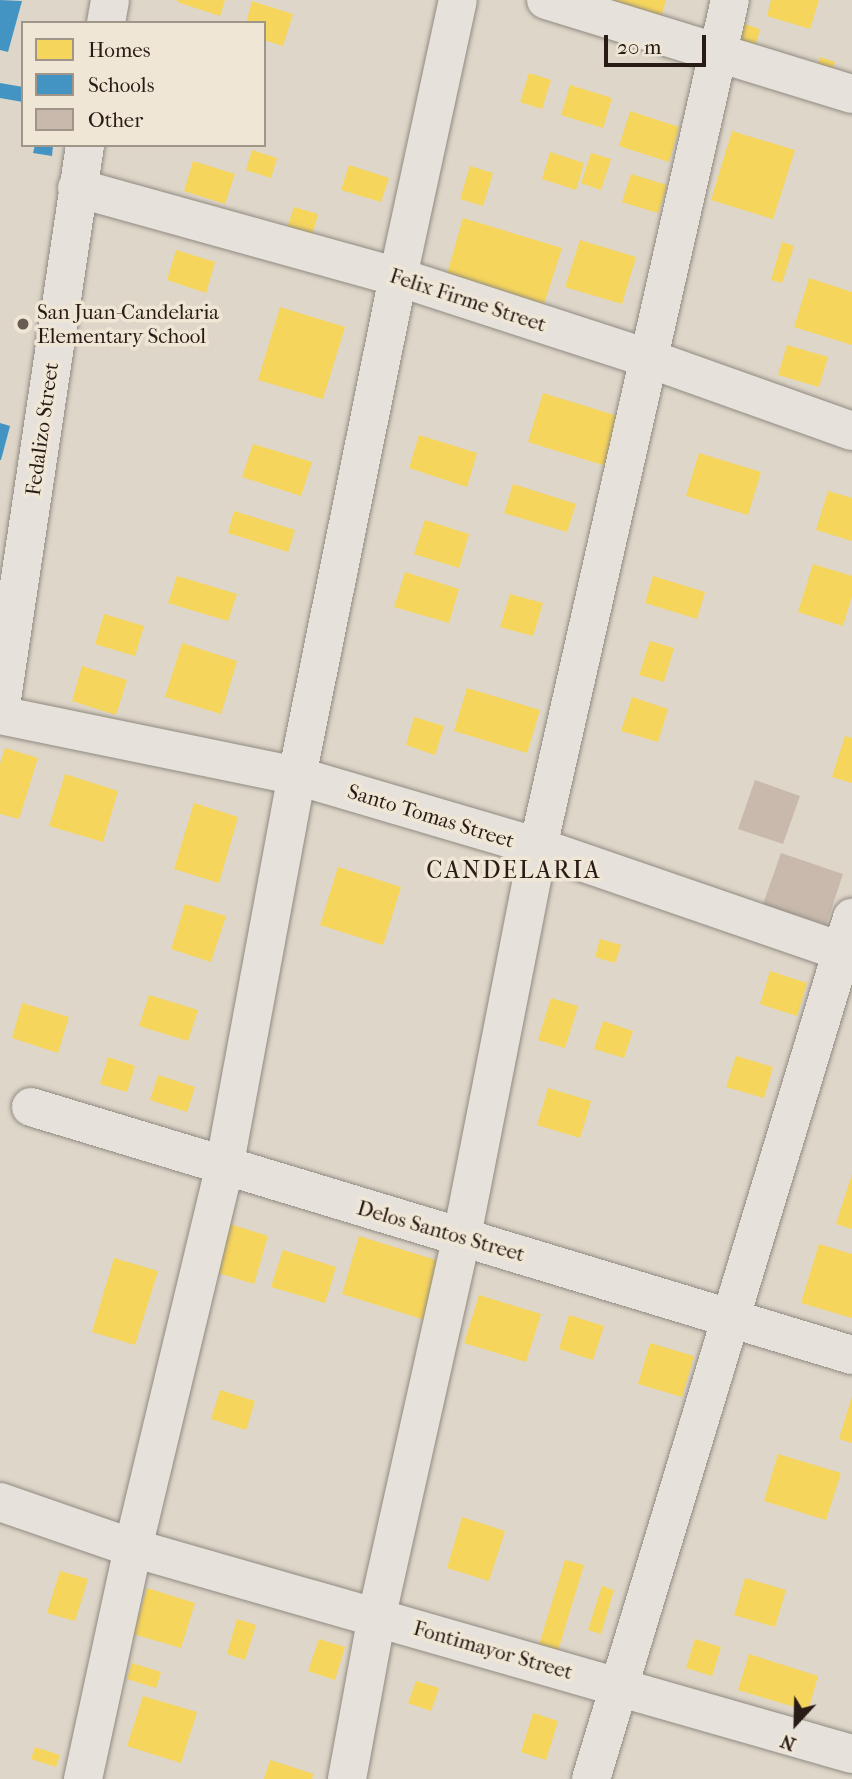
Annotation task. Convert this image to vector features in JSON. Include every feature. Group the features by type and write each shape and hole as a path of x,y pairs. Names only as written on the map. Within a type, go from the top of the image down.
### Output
{"street":[{"path":"106,21 110,0"},
{"path":"83,1779 133,1548 224,1168 297,776 398,276 458,0"},
{"path":"546,0 852,94"},
{"path":"348,1779 377,1615 463,1236 538,847 730,0"},
{"name":"Fedalizo Street","path":"0,714 85,147"},
{"name":"Felix Firme Street","path":"77,188 398,276 647,358 852,431"},
{"name":"Santo Tomas Street","path":"0,714 297,776 849,941"},
{"path":"591,1779 730,1319 849,941"},
{"name":"Delos Santos Street","path":"31,1107 224,1168 463,1236 852,1355"},
{"name":"Fontimayor Street","path":"0,1502 133,1548 377,1615 846,1753"}],"building: Homes":[{"path":"225,0 220,16 177,2"},
{"path":"613,0 666,0 659,25 610,10"},
{"path":"771,0 819,0 810,29 767,16"},
{"path":"252,1 293,14 283,46 266,41 266,21 247,21"},
{"path":"735,21 760,29 753,54 727,46"},
{"path":"820,57 835,62 830,78 815,74"},
{"path":"529,73 551,80 542,109 520,102"},
{"path":"570,85 612,98 603,128 561,115"},
{"path":"630,111 679,127 669,162 619,146"},
{"path":"732,131 795,150 773,219 711,200"},
{"path":"252,150 277,158 271,178 246,170"},
{"path":"550,152 584,163 576,190 542,179"},
{"path":"591,153 611,159 601,190 581,183"},
{"path":"193,161 235,174 225,204 184,191"},
{"path":"349,165 389,178 381,202 341,190"},
{"path":"470,166 493,173 483,206 460,199"},
{"path":"631,174 667,185 658,213 622,202"},
{"path":"294,207 318,214 312,236 287,228"},
{"path":"463,218 562,248 544,304 447,274"},
{"path":"580,240 636,257 622,304 565,287"},
{"path":"782,242 794,246 782,283 771,280"},
{"path":"176,250 215,262 206,293 167,280"},
{"path":"809,278 852,292 852,345 794,327"},
{"path":"280,307 345,327 323,399 258,380"},
{"path":"787,345 828,357 819,387 778,375"},
{"path":"543,393 621,417 606,466 528,442"},
{"path":"419,435 477,453 467,487 409,468"},
{"path":"253,444 312,462 301,496 242,477"},
{"path":"699,453 761,472 748,515 686,496"},
{"path":"513,484 576,504 567,532 504,513"},
{"path":"828,491 852,498 852,541 816,530"},
{"path":"234,511 295,530 288,552 228,533"},
{"path":"425,520 469,534 459,568 414,554"},
{"path":"813,564 852,576 852,596 843,626 798,612"},
{"path":"405,572 459,589 449,623 394,607"},
{"path":"177,576 237,594 228,621 168,603"},
{"path":"653,576 705,592 697,619 645,603"},
{"path":"510,594 543,603 533,636 500,627"},
{"path":"104,614 144,626 135,656 95,644"},
{"path":"650,641 674,648 664,682 639,675"},
{"path":"182,643 237,661 221,714 165,697"},
{"path":"82,666 127,680 116,715 72,701"},
{"path":"467,688 540,710 527,753 454,731"},
{"path":"632,697 668,709 658,742 621,731"},
{"path":"414,717 444,726 435,755 406,745"},
{"path":"845,736 852,738 852,783 832,777"},
{"path":"5,748 38,758 19,819 0,814 0,764"},
{"path":"65,774 118,791 103,842 49,826"},
{"path":"194,803 238,817 219,883 174,869"},
{"path":"338,867 401,887 383,945 320,925"},
{"path":"185,904 226,916 211,962 171,949"},
{"path":"600,939 621,945 615,963 595,957"},
{"path":"770,971 807,983 797,1016 760,1004"},
{"path":"149,995 198,1010 188,1041 139,1026"},
{"path":"551,998 578,1006 565,1048 538,1040"},
{"path":"22,1003 69,1017 58,1053 12,1038"},
{"path":"603,1021 633,1031 624,1058 594,1049"},
{"path":"736,1056 773,1067 764,1098 726,1087"},
{"path":"108,1057 135,1066 127,1092 100,1084"},
{"path":"158,1075 195,1087 187,1112 150,1100"},
{"path":"548,1088 591,1101 580,1138 537,1125"},
{"path":"852,1174 852,1229 836,1224"},
{"path":"230,1224 268,1236 254,1284 215,1272"},
{"path":"359,1236 442,1262 425,1320 342,1294"},
{"path":"819,1244 852,1254 852,1318 801,1303"},
{"path":"283,1250 336,1267 325,1303 271,1287"},
{"path":"114,1258 158,1271 135,1345 92,1332"},
{"path":"479,1295 541,1314 526,1362 464,1343"},
{"path":"569,1315 604,1326 593,1360 559,1349"},
{"path":"650,1343 694,1356 682,1397 638,1384"},
{"path":"220,1390 255,1401 246,1430 211,1419"},
{"path":"852,1396 852,1443 839,1439"},
{"path":"778,1454 841,1473 826,1520 764,1501"},
{"path":"462,1517 505,1531 489,1581 447,1568"},
{"path":"565,1560 584,1565 557,1654 538,1648"},
{"path":"60,1571 88,1579 75,1621 47,1613"},
{"path":"745,1578 786,1590 775,1627 734,1615"},
{"path":"602,1586 614,1590 601,1634 588,1630"},
{"path":"147,1588 195,1603 181,1648 133,1634"},
{"path":"237,1619 256,1625 245,1660 227,1654"},
{"path":"319,1639 345,1647 335,1680 308,1671"},
{"path":"695,1639 721,1647 712,1676 686,1668"},
{"path":"749,1654 818,1676 808,1711 738,1690"},
{"path":"132,1663 161,1672 156,1688 127,1679"},
{"path":"416,1681 439,1688 431,1711 408,1703"},
{"path":"143,1696 197,1712 181,1763 127,1746"},
{"path":"533,1713 558,1721 546,1760 521,1752"},
{"path":"35,1747 60,1755 56,1767 31,1759"},
{"path":"270,1760 314,1774 312,1779 264,1779"}],"building: Schools":[{"path":"0,0 22,1 8,52 0,50"},
{"path":"0,83 21,87 21,102 0,98"},
{"path":"34,147 53,147 52,156 33,153"},
{"path":"0,423 10,426 1,460 0,460"}],"building: Other":[{"path":"755,780 800,796 783,844 738,829"},
{"path":"781,853 843,874 826,925 763,904"}],"place":[{"name":"San Juan-Candelaria Elementary School","path":"23,324"}],"district":[{"name":"CANDELARIA","path":"514,871"}]}
